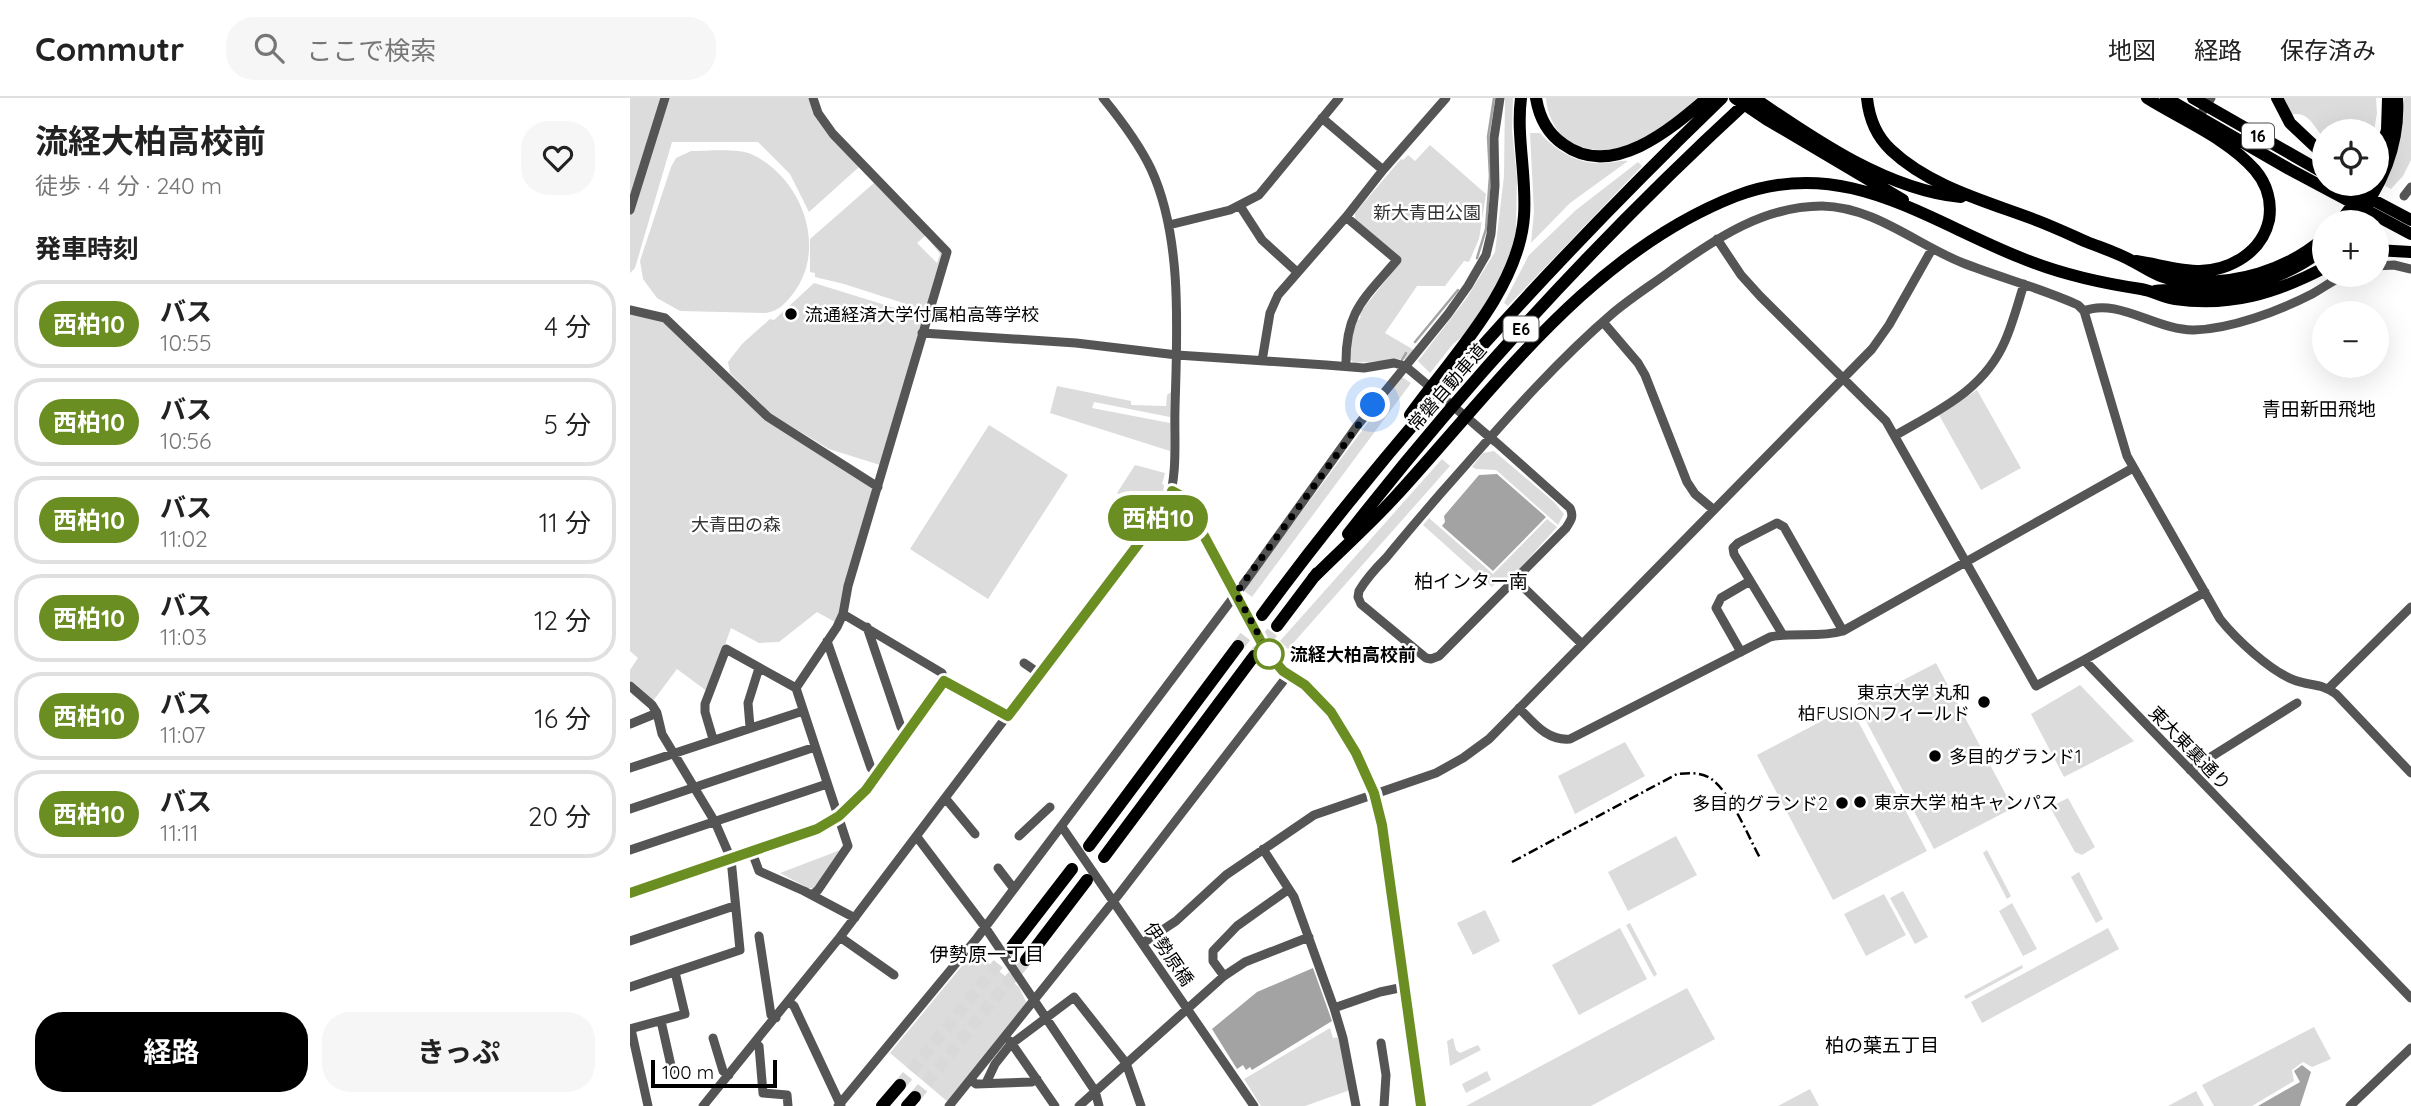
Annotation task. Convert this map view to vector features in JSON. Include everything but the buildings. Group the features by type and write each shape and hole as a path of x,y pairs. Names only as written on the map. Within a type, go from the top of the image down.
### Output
{"highway":[{"path":"1347,503 1486,312 1506,279 1516,254 1524,218 1519,113 1521,98"},
{"path":"1536,98 1541,117 1553,135 1567,147 1597,155 1619,153 1642,145 1665,131 1707,98"},
{"name":"常磐自動車道","path":"1262,615 1347,503 1432,400 1553,267 1722,98"},
{"path":"1735,98 1813,136 1893,180 1922,190 1969,197"},
{"path":"1752,98 1770,116 1924,212 2021,258 2170,298 2218,302 2244,299 2280,289 2312,274"},
{"name":"常磐自動車道","path":"1277,626 1380,492 1510,341 1634,210 1752,98"},
{"path":"1867,98 1876,131 1892,151 1913,167 1969,197 2034,219 2132,261 2152,274 2200,282 2232,280 2278,267 2312,247"},
{"path":"2132,261 2201,271 2225,266 2247,255 2257,246 2270,214 2267,191 2262,180 2244,159 2147,98"},
{"name":"16","path":"2166,98 2206,107 2312,166"},
{"name":"16","path":"2193,98 2289,169 2411,234"},
{"path":"2277,98 2287,120 2312,144"},
{"path":"2387,119 2388,98"},
{"path":"2389,150 2395,137 2397,98"},
{"path":"1313,578 1392,499 1496,381 1555,319 1601,278 1670,230 1735,197 1794,182 1839,185 1924,212"},
{"path":"2366,196 2406,217"},
{"path":"2378,196 2406,217"},
{"path":"2389,251 2411,252"},
{"path":"2154,292 2227,289 2248,285 2283,274 2312,256"},
{"path":"1089,846 1238,646"},
{"path":"1104,858 1254,656"},
{"path":"1011,948 1072,869"},
{"path":"1026,960 1087,880"},
{"path":"882,1106 900,1085"}],"street":[{"path":"630,209 665,98"},
{"path":"796,688 843,614 848,586 947,252 833,134 818,113 813,98"},
{"path":"703,1106 855,918 1168,503 1172,491 1177,355 1174,262 1169,225 1152,171 1104,98"},
{"path":"1169,225 1240,206 1266,189 1339,98"},
{"path":"1262,360 1270,313 1278,295 1446,98"},
{"path":"789,1002 794,1006 840,1105 985,927 1062,827 1357,426 1448,314 1486,255 1493,216 1494,138 1500,98"},
{"path":"1322,118 1384,170"},
{"path":"2404,196 2411,187"},
{"path":"1240,206 1262,240 1297,272"},
{"path":"922,333 1076,343 1177,355 1364,368 1394,363 1405,366 1472,422 1490,438 1570,508 1573,515 1566,528 1439,656 1432,659 1420,653 1361,604 1358,597 1363,584 1490,438 1517,407 1603,322 1646,288 1717,239 1742,225 1776,212 1822,206 1853,211 1878,220 1966,264 2063,298 2084,311 2127,456 2227,628 2281,674 2297,682 2329,688 2411,773"},
{"path":"1346,217 1397,260 1355,312 1348,337 1346,366"},
{"path":"1717,239 1741,275 1760,296 1879,413 1896,435 1965,564 2036,686 2204,592"},
{"path":"1143,943 1176,921 1226,875 1314,816 1374,793 1423,779 1463,758 1489,738 1872,349 1889,326 1932,248"},
{"path":"2389,265 2411,269"},
{"path":"1896,435 1960,397 1984,376 2006,339 2024,284"},
{"path":"2084,311 2107,307 2183,329 2218,327 2288,305 2322,287"},
{"path":"630,310 666,318 768,417 878,486"},
{"path":"1603,322 1645,374 1688,482 1695,494 1714,510"},
{"path":"1519,708 1552,737 1570,739 1770,637 1825,635 1843,631 2133,468"},
{"path":"1172,491 1183,497 1266,651 1288,675 1305,685 1331,712 1356,753 1374,793 1382,825 1421,1106"},
{"path":"1783,635 1734,554 1733,548 1762,530 1780,523 1843,631"},
{"path":"1516,579 1582,644"},
{"path":"1741,652 1716,608 1721,598 1750,581"},
{"path":"2329,688 2411,607"},
{"path":"843,614 942,673 944,681 1008,716"},
{"path":"867,627 901,727 907,731"},
{"path":"827,641 871,768 877,773"},
{"path":"713,739 705,704 726,649 796,688 848,846 812,895"},
{"name":"東大東裏通り","path":"2084,660 2411,998"},
{"path":"1024,663 1040,674"},
{"path":"750,727 748,703 760,667"},
{"path":"986,1083 1035,1001 1288,675"},
{"path":"630,893 817,829 839,816 866,790 944,681"},
{"path":"630,685 657,713 662,734 715,822 731,859 740,950 630,987"},
{"path":"2190,771 2297,703"},
{"path":"630,768 803,710"},
{"path":"630,724 657,713"},
{"path":"630,809 815,747"},
{"path":"630,850 827,784"},
{"path":"946,799 975,834"},
{"path":"1019,836 1050,807"},
{"name":"伊勢原橋","path":"1062,827 1143,943 1248,1104"},
{"path":"917,837 985,927 1095,1091 1099,1106"},
{"path":"1263,849 1294,897 1309,937 1343,1038 1356,1106"},
{"path":"752,852 759,871 855,918"},
{"path":"998,868 1014,889"},
{"path":"1224,976 1213,961 1213,951 1237,926 1289,889"},
{"path":"630,941 734,906"},
{"path":"760,936 771,1015 776,1018"},
{"path":"840,937 894,975"},
{"path":"1079,1106 1224,976 1245,961 1309,937"},
{"path":"648,1106 630,1029 685,1014 675,972"},
{"path":"1334,1008 1380,992 1404,987"},
{"path":"949,1106 1009,1041 1074,998 1126,1063 1141,1106"},
{"path":"661,1021 672,1070"},
{"path":"713,1038 723,1071 729,1075"},
{"path":"1009,1041 1055,1106"},
{"path":"755,1043 760,1046 763,1093 788,1095 788,1106"},
{"path":"1381,1043 1386,1075 1384,1106"},
{"path":"2350,1106 2411,1048"},
{"path":"971,1080 976,1084 1032,1082 1037,1079"}],"green space":[{"path":"630,98 808,98 817,118 859,167 809,212 790,174 758,142 672,142 635,268 630,273"},
{"path":"1505,98 1513,98 1512,130 1517,178 1516,230 1505,275 1467,333 1453,344 1430,373 1418,361 1466,299 1495,252 1504,176"},
{"path":"1546,98 1697,98 1644,138 1614,149 1598,150 1574,145 1563,137 1551,119"},
{"path":"2281,98 2376,98 2376,119 2312,119 2312,123 2301,115 2290,115"},
{"path":"2404,98 2411,98 2411,160 2403,176 2391,189 2389,173 2397,148"},
{"path":"1530,133 1540,133 1569,156 1587,162 1628,161 1570,203 1531,243 1534,212"},
{"name":"新大青田公園","path":"1430,145 1486,194 1479,239 1469,262 1464,261 1445,286 1417,286 1385,333 1414,350 1405,359 1354,363 1350,359 1350,340 1356,319 1359,320 1361,316 1358,315 1402,260 1355,220 1355,213 1401,159 1408,155 1415,161"},
{"path":"730,150 751,154 769,165 784,179 796,197 809,236 808,257 803,277 792,295 777,309 766,313 680,311 657,298 643,279 640,261 671,167 676,158 691,151"},
{"path":"1638,162 1642,166 1508,306 1504,303 1529,255 1576,210"},
{"path":"874,183 926,235 917,243 937,263 940,254 930,241 945,253 928,311 815,277 815,273 810,272 810,239"},
{"path":"814,283 924,317 880,465 829,449 771,414 730,373 728,362 742,344 770,319 774,320"},
{"name":"大青田の森","path":"630,313 664,320 766,421 875,489 843,607 835,622 817,612 779,642 759,643 731,628 708,692 677,669 653,701 630,681 630,670 638,658 630,651"},
{"path":"1402,377 1411,383 1252,597 1243,590"},
{"path":"1057,386 1131,401 1131,405 1166,406 1167,395 1171,392 1170,417 1094,402 1092,408 1170,423 1170,451 1050,413"},
{"path":"1977,390 2021,468 1981,490 1939,415"},
{"path":"989,425 1068,475 988,599 910,549"},
{"path":"1494,451 1554,502 1564,514 1558,525 1496,470 1472,467 1483,453"},
{"path":"1442,459 1450,466 1288,649 1280,641"},
{"path":"1135,465 1165,473 1163,496 1153,516 1117,493"},
{"path":"1429,518 1493,574 1547,519 1557,527 1505,585 1499,580 1492,587 1423,525"},
{"name":"多目的グランド1","path":"1936,663 2013,808 1934,849 1857,704"},
{"path":"2080,685 2134,741 2064,777 2031,714"},
{"name":"多目的グランド2","path":"1850,706 1927,851 1833,900 1757,755"},
{"path":"1625,742 1645,776 1575,814 1558,776"},
{"path":"2068,798 2095,847 2082,855 2075,852 2050,807"},
{"path":"1676,836 1697,875 1628,911 1608,872"},
{"path":"843,849 815,888 808,888 780,873"},
{"path":"1987,850 2011,896 2007,899 1983,853"},
{"path":"2079,872 2103,919 2096,923 2071,877"},
{"path":"1903,891 1928,937 1915,944 1890,898"},
{"path":"1884,894 1906,935 1866,956 1844,914"},
{"path":"2012,903 2037,949 2023,956 1999,911"},
{"path":"1485,910 1500,941 1473,955 1457,923"},
{"path":"1630,923 1657,974 1654,977 1626,925"},
{"path":"1620,928 1647,979 1579,1015 1552,965"},
{"path":"2108,928 2119,949 1982,1023 1971,1002"},
{"path":"980,944 986,951 982,956 985,960 1019,987 1027,1004 948,1102 890,1053"},
{"path":"2022,965 2023,968 1966,999 1964,996"},
{"path":"1687,988 1715,1039 1591,1106 1466,1106"},
{"path":"2314,1027 2331,1059 2312,1067 2303,1062 2292,1070 2294,1081 2252,1106 2214,1106 2202,1085"},
{"path":"1330,1028 1333,1038 1340,1037 1350,1090 1305,1106 1261,1106 1244,1079"},
{"path":"1453,1038 1456,1050 1460,1053 1478,1045 1481,1050 1450,1066 1447,1041"},
{"path":"1487,1071 1491,1080 1466,1093 1462,1084"},
{"path":"1810,1089 1819,1106 1778,1106"},
{"path":"2196,1091 2204,1106 2168,1106"}],"shaded area":[{"path":"1497,474 1546,517 1493,571 1442,526 1445,522 1444,516 1479,475"},
{"path":"1313,968 1332,1021 1252,1070 1250,1067 1246,1070 1243,1065 1237,1069 1212,1029 1257,992"},
{"path":"2302,1065 2311,1072 2300,1106 2258,1106 2300,1082 2294,1071"}],"waterway":[{"path":"1477,258 1486,229 1490,176 1488,137 1494,98"},
{"path":"1415,342 1458,290"},
{"path":"1402,360 1406,353"}],"tunnel":[{"path":"1238,646 1262,615"},
{"path":"1254,656 1277,626"},
{"path":"900,1085 1011,948"},
{"path":"915,1097 1026,960"}],"railway":[{"path":"1512,862 1677,774 1690,773 1710,778 1725,793 1760,858"}],"bus line":[{"name":"西柏10","path":"630,893 817,829 839,816 866,790 944,681 1008,716 1155,522 1168,503 1172,491 1183,497 1266,651 1283,671 1305,685 1331,712 1369,779 1382,825 1421,1106"}],"place":[{"name":"流通経済大学付属柏高等学校","path":"791,314"},
{"name":"流経大柏高校前","path":"1269,654"},
{"name":"東京大学 丸和 柏FUSIONフィールド","path":"1984,702"},
{"name":"多目的グランド1","path":"1935,756"},
{"name":"東京大学 柏キャンパス","path":"1860,802"},
{"name":"多目的グランド2","path":"1842,803"}],"district":[{"name":"青田新田飛地","path":"2319,409"},
{"name":"柏インター南","path":"1471,581"},
{"name":"伊勢原一丁目","path":"987,954"},
{"name":"柏の葉五丁目","path":"1882,1045"}],"route":[{"path":"1269,654 1236,593 1373,405"}]}
